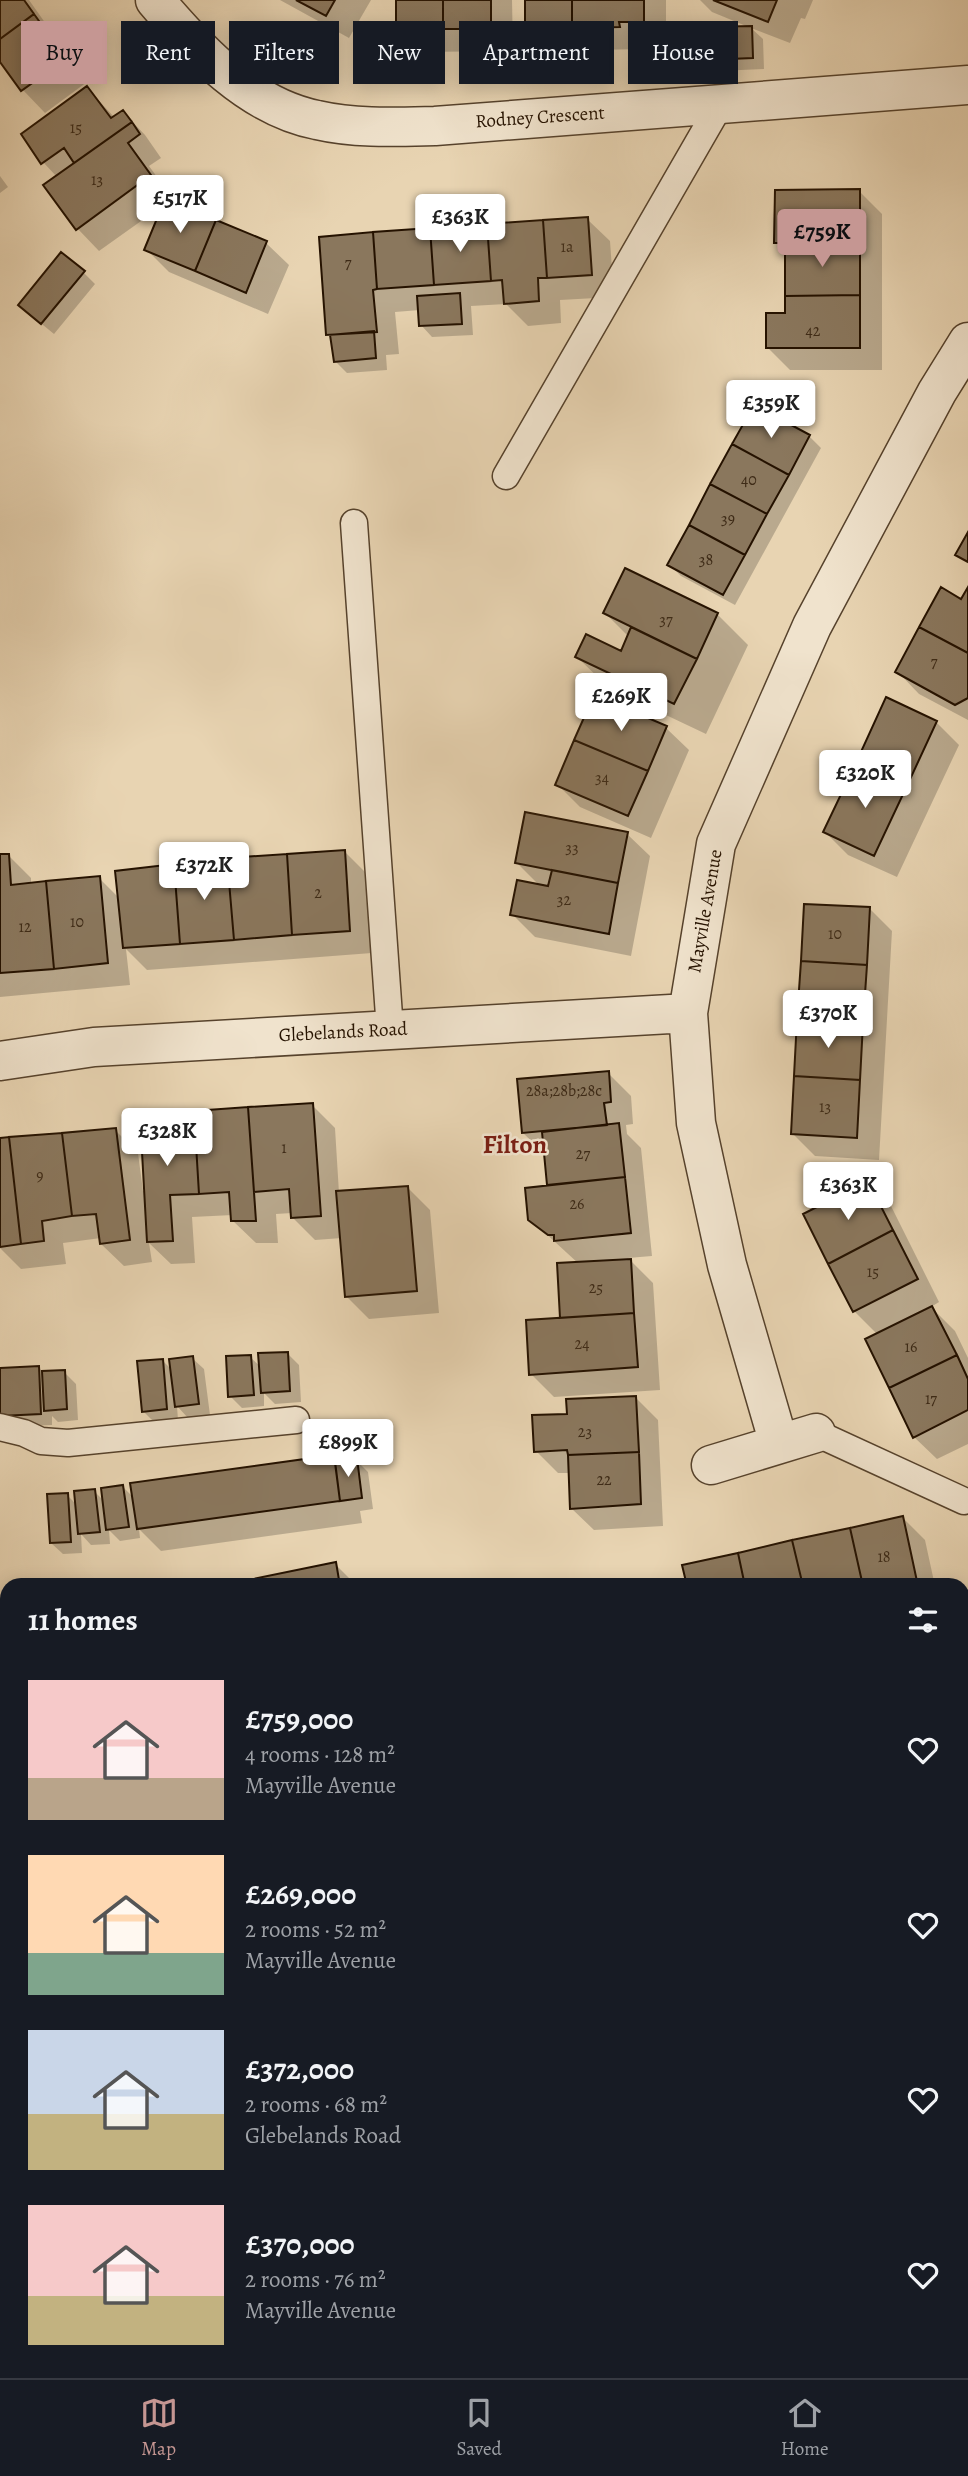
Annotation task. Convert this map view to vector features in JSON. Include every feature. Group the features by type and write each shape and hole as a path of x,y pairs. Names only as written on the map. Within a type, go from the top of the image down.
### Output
{"street":[{"name":"Rodney Crescent","path":"155,0 202,51 243,86 294,114 315,120 373,127 435,126 968,85"},
{"name":"Mayville Avenue","path":"779,1444 727,1265 696,1123 688,1013 716,844 812,626 937,391 968,342"},
{"name":"Glebelands Road","path":"0,1061 94,1047 688,1013"},
{"path":"711,1465 816,1433"}],"lane":[{"path":"506,476 721,103"},
{"path":"354,523 390,1030"},
{"path":"0,1427 41,1441 68,1443 296,1420"},
{"path":"816,1433 966,1510"},
{"path":"957,1472 966,1510"}],"building":[{"path":"0,0 24,0 34,14 0,39"},
{"path":"296,0 335,0 326,16"},
{"path":"396,0 443,0 443,21 396,21"},
{"path":"443,0 491,0 491,21 459,21 459,29 445,29"},
{"path":"525,0 572,0 572,21 525,21"},
{"path":"572,0 644,0 644,21 619,22 620,27 614,27 614,21 572,21"},
{"path":"713,0 777,0 768,22"},
{"path":"34,14 39,21 24,21"},
{"path":"21,24 21,84 31,84 21,91 0,62 0,39"},
{"path":"738,26 752,26 753,58 738,59"},
{"path":"87,86 111,118 123,110 132,122 74,163 64,148 41,164 21,134"},
{"path":"132,122 140,134 128,143 151,175 76,230 43,185"},
{"path":"860,189 860,243 774,243 775,190"},
{"path":"165,199 216,220 195,271 144,250"},
{"path":"588,217 592,275 547,278 543,220"},
{"path":"216,220 267,241 246,293 195,271"},
{"path":"543,220 547,278 538,278 539,301 504,304 502,280 491,281 487,224"},
{"path":"487,224 491,281 434,285 430,228"},
{"path":"430,228 434,285 377,289 373,232"},
{"path":"373,232 377,289 373,290 377,332 326,335 319,237"},
{"path":"785,243 860,243 860,295 785,296"},
{"path":"61,252 85,271 41,324 18,305"},
{"path":"460,293 462,324 419,326 417,296"},
{"path":"860,295 860,348 766,348 766,313 785,313 785,296"},
{"path":"374,331 376,358 334,362 330,335"},
{"path":"754,405 810,435 789,475 732,444"},
{"path":"732,444 789,475 767,514 710,484"},
{"path":"710,484 767,514 745,555 689,525"},
{"path":"689,525 745,555 723,595 667,565"},
{"path":"968,532 968,562 955,555"},
{"path":"625,568 718,613 697,659 603,613"},
{"path":"941,587 961,599 968,587 968,653 919,627"},
{"path":"631,627 697,659 674,704 575,657 586,634 621,651"},
{"path":"919,627 968,653 968,698 955,705 895,672"},
{"path":"594,695 667,726 648,771 574,740"},
{"path":"886,697 937,721 906,788 855,765"},
{"path":"574,740 648,771 628,816 555,785"},
{"path":"855,765 906,788 874,856 823,832"},
{"path":"525,812 628,832 618,883 515,863"},
{"path":"345,850 350,931 292,935 287,854"},
{"path":"0,854 9,854 11,885 46,881 54,969 0,973"},
{"path":"287,854 292,935 234,940 227,858"},
{"path":"227,858 234,940 180,944 174,864"},
{"path":"174,864 180,944 123,948 115,871"},
{"path":"552,870 618,883 609,934 510,915 517,880 548,886"},
{"path":"100,876 108,963 54,969 46,881"},
{"path":"804,904 870,907 867,965 801,961"},
{"path":"801,961 867,965 863,1023 797,1019"},
{"path":"797,1019 863,1023 860,1080 794,1076"},
{"path":"609,1071 611,1102 604,1103 607,1125 522,1133 517,1079"},
{"path":"794,1076 860,1080 857,1138 791,1134"},
{"path":"313,1103 321,1216 291,1218 289,1189 254,1192 248,1107"},
{"path":"248,1107 256,1221 231,1221 229,1192 199,1194 194,1111"},
{"path":"194,1111 199,1194 170,1195 173,1241 147,1242 140,1116"},
{"path":"619,1123 625,1177 547,1185 542,1132"},
{"path":"116,1128 130,1240 100,1244 96,1214 72,1216 62,1133"},
{"path":"62,1133 72,1216 42,1221 44,1241 21,1244 9,1137"},
{"path":"9,1137 21,1244 0,1247 0,1138"},
{"path":"625,1177 631,1233 554,1241 554,1235 548,1235 528,1220 525,1188"},
{"path":"868,1181 893,1230 828,1264 803,1214"},
{"path":"408,1186 417,1291 345,1297 336,1191"},
{"path":"893,1230 918,1279 853,1312 828,1264"},
{"path":"631,1259 634,1313 560,1318 557,1263"},
{"path":"932,1306 957,1355 889,1388 865,1339"},
{"path":"634,1313 638,1367 529,1375 526,1320"},
{"path":"288,1352 290,1391 261,1393 258,1353"},
{"path":"251,1355 254,1395 228,1397 226,1356"},
{"path":"957,1355 968,1379 968,1410 913,1438 889,1388"},
{"path":"193,1356 199,1404 175,1407 169,1359"},
{"path":"163,1359 167,1409 142,1412 137,1361"},
{"path":"39,1366 41,1414 0,1416 0,1368"},
{"path":"65,1370 67,1409 44,1411 42,1371"},
{"path":"636,1396 639,1452 568,1455 567,1450 534,1452 532,1415 567,1414 566,1399"},
{"path":"639,1452 641,1504 570,1509 568,1455"},
{"path":"334,1455 340,1501 137,1529 130,1483"},
{"path":"357,1458 362,1498 340,1501 335,1461"},
{"path":"123,1485 129,1527 106,1530 101,1488"},
{"path":"95,1489 100,1532 78,1534 74,1491"},
{"path":"68,1493 71,1542 50,1543 47,1494"},
{"path":"903,1516 916,1578 861,1578 850,1528"},
{"path":"850,1528 861,1578 801,1578 792,1540"},
{"path":"792,1540 801,1578 743,1578 738,1553"},
{"path":"738,1553 743,1578 685,1578 682,1565"},
{"path":"336,1562 339,1578 258,1578"}],"district":[{"name":"Filton","path":"515,1144"}]}
